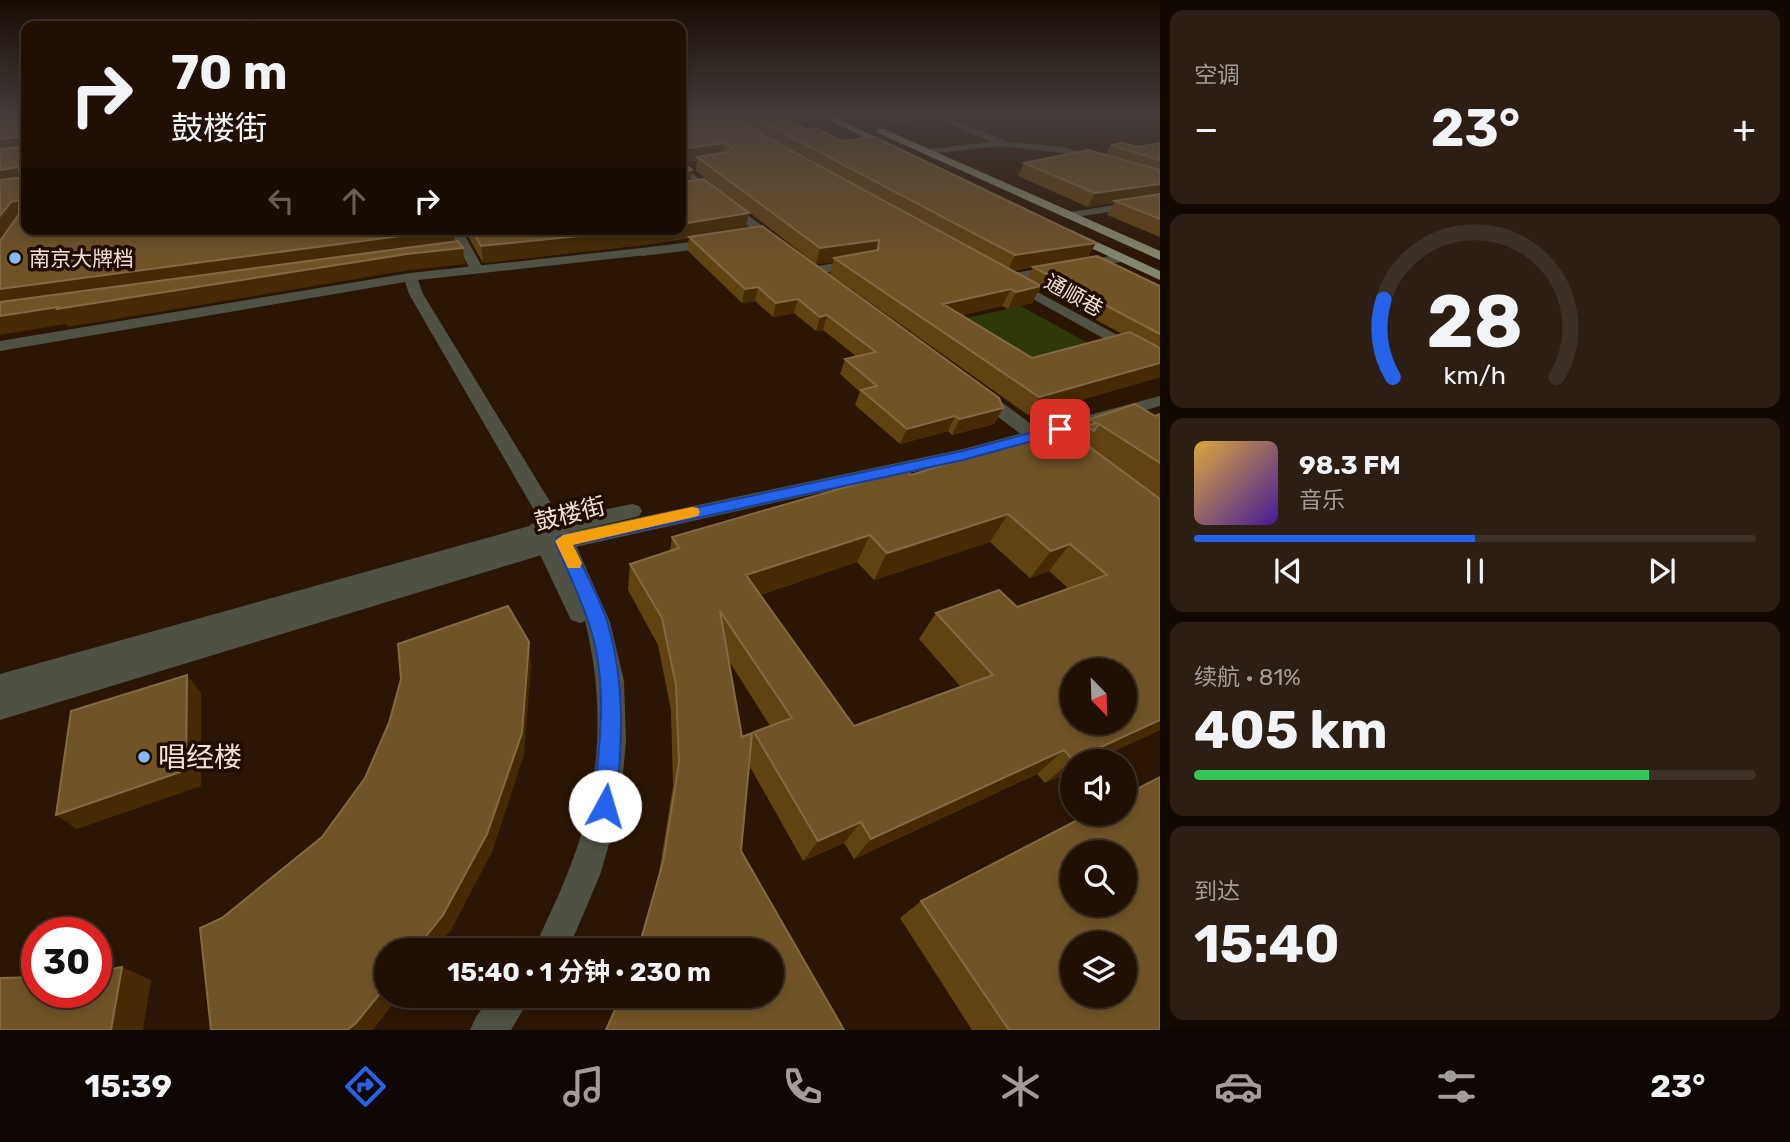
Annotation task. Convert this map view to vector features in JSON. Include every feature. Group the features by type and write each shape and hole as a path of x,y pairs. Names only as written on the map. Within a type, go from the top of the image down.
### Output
{"main road":[{"path":"923,163 937,170"},
{"path":"954,163 1160,256"},
{"path":"1059,228 1160,276"}],"street":[{"path":"686,168 699,188 834,287"},
{"path":"1070,215 1160,201"},
{"path":"0,346 406,278 692,246 762,232"},
{"path":"456,235 460,251 477,270"},
{"name":"通顺巷","path":"1121,258 998,276 1160,365"},
{"path":"802,263 867,261"},
{"path":"406,278 408,296 552,536 598,622 611,681 611,741 605,806 584,876 556,938"},
{"path":"963,382 1070,461"},
{"name":"鼓楼街","path":"0,686 552,536 963,455 1160,395"},
{"name":"鼓楼街","path":"1033,434 1160,401"},
{"path":"542,938 586,828 597,762 600,691 585,624 552,536"},
{"name":"鼓楼街","path":"0,708 552,536"},
{"path":"489,1030 505,1008"},
{"path":"505,1030 519,1008"}],"green space":[{"path":"1021,306 1102,351 1021,372 944,323"}],"building":[{"path":"0,163 21,163 21,176 18,167 0,170"},
{"path":"705,163 815,163 1041,286 1016,292 1011,289 943,304 1032,358 1130,332 1160,348 1160,363 1039,397 834,258 878,250 879,240 820,248"},
{"path":"840,163 929,163 1096,243 1015,255"},
{"path":"1024,163 1135,163 1160,170 1160,184 1095,193"},
{"path":"21,176 21,235 408,235 0,289 0,241 19,214 19,200 11,202 0,216 0,180"},
{"path":"704,179 749,213 686,223 686,182"},
{"path":"1160,194 1160,219 1115,201"},
{"path":"762,226 999,398 1003,408 960,419 955,416 907,429 861,390 877,386 845,359 876,352 827,315 820,317 798,299 776,303 758,287 745,289 689,237"},
{"path":"475,235 588,235 481,246"},
{"path":"458,241 463,248 407,254 0,316 0,302"},
{"path":"1097,256 1160,286 1160,334 1033,267"},
{"path":"1135,404 1155,416 1160,414 1160,463 1099,424 1094,431 1086,426 1096,423 1090,419"},
{"path":"1064,428 1160,499 1160,720 1138,730 1138,658 1060,658 1060,735 1127,735 1097,749 1060,749 1060,752 871,839 861,822 818,841 754,732 792,718 720,611 742,737 752,733 741,851 844,1030 606,1030 616,1008 784,1008 784,938 641,938 663,862 679,763 676,685 662,618 630,564 679,548 672,537 905,470 911,475","holes":["1008,514 1051,551 1070,544 1107,575 1017,607 999,590 936,613 993,675 854,726 746,575 870,535 887,553"]},
{"path":"508,606 529,642 522,733 487,834 443,915 425,938 374,938 374,1001 347,1030 211,1030 200,928 222,918 322,837 365,778 389,723 401,679 398,644"},
{"name":"唱经楼","path":"187,675 186,770 56,815 71,711"},
{"path":"1160,777 1160,1030 1009,1030 921,901 1066,826 1137,826 1137,789"},
{"path":"122,967 111,1030 0,1030 0,978 21,977 21,1008 112,1008 112,969"}],"slow traffic":[{"path":"574,563 563,541 692,512"}],"place":[{"name":"南京大牌档","path":"15,258"},
{"name":"唱经楼","path":"144,757"}],"route":[{"path":"605,806 611,741 611,681 598,622 563,541 963,455 1060,429"}]}
